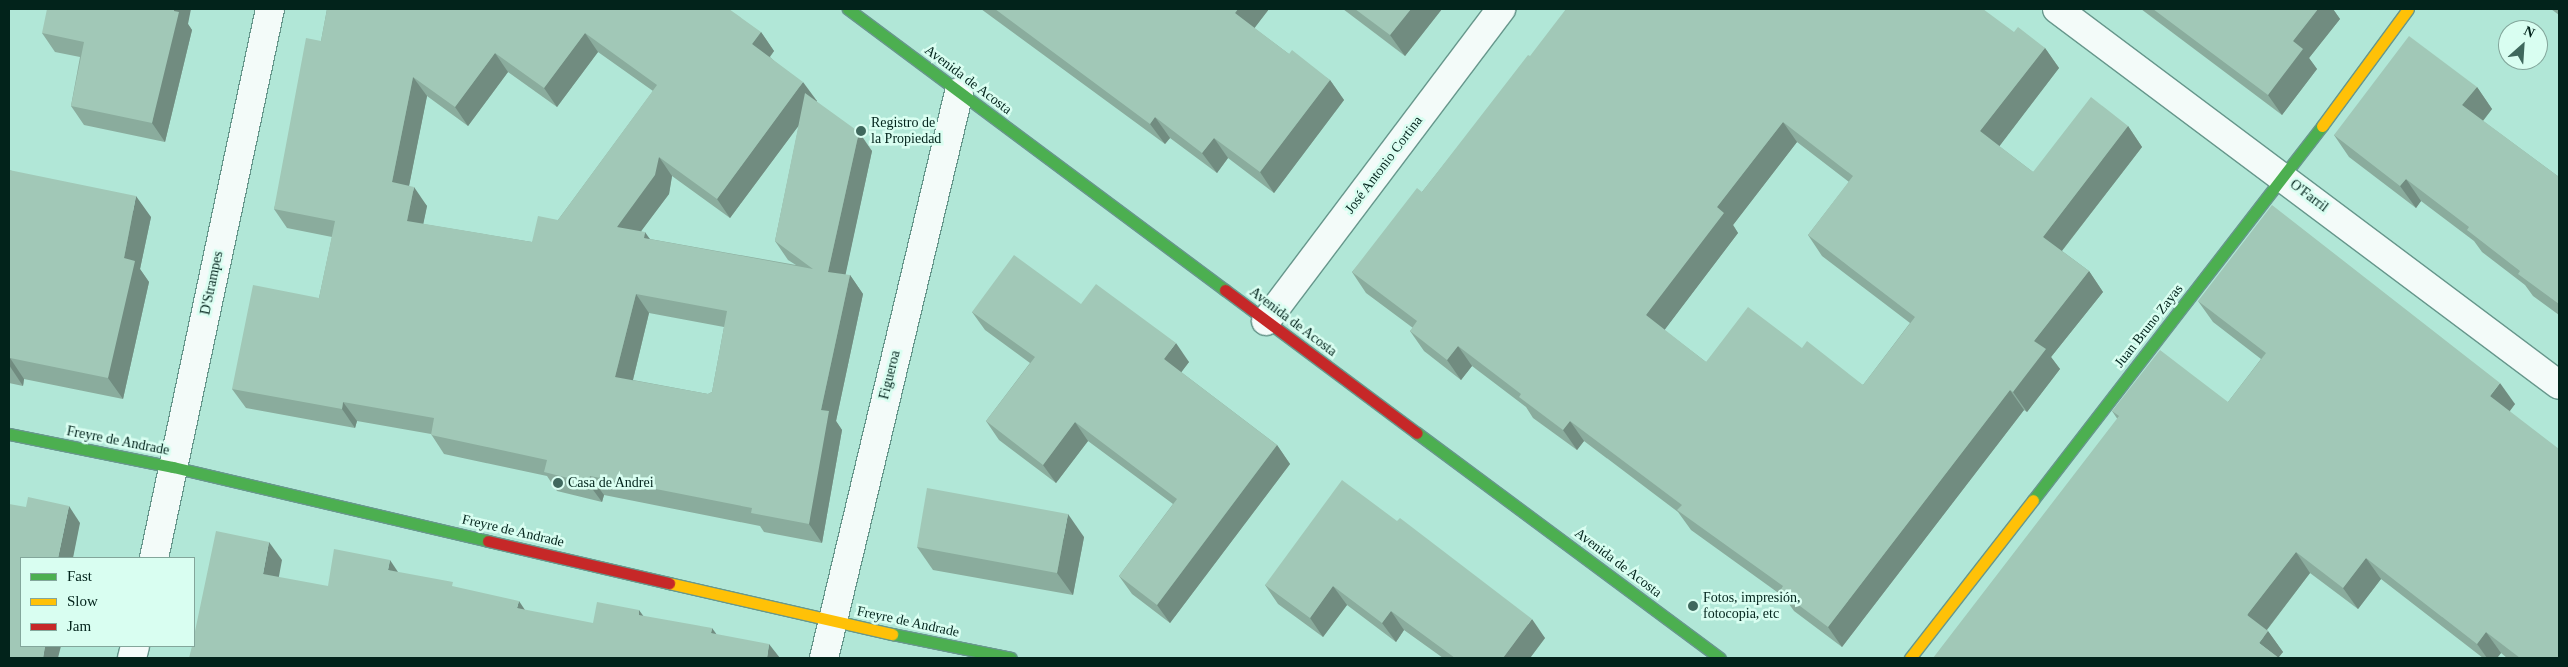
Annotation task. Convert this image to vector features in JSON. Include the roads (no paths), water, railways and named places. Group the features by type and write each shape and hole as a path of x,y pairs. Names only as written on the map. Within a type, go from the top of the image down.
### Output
{"street":[{"name":"D'Strampes","path":"154,557 270,9"},
{"name":"Avenida de Acosta","path":"848,9 1720,658"},
{"name":"José Antonio Cortina","path":"1266,321 1501,9"},
{"name":"O'Farril","path":"2057,9 2284,177 2559,385"},
{"name":"Juan Bruno Zayas","path":"1910,658 2284,177 2408,9"},
{"name":"Figueroa","path":"824,658 830,621 960,92"},
{"name":"Freyre de Andrade","path":"9,434 173,467 830,621 1011,658"}],"place":[{"name":"Registro de la Propiedad","path":"861,131"},
{"name":"Casa de Andrei","path":"558,483"},
{"name":"Fotos, impresión, fotocopia, etc","path":"1693,606"}]}
